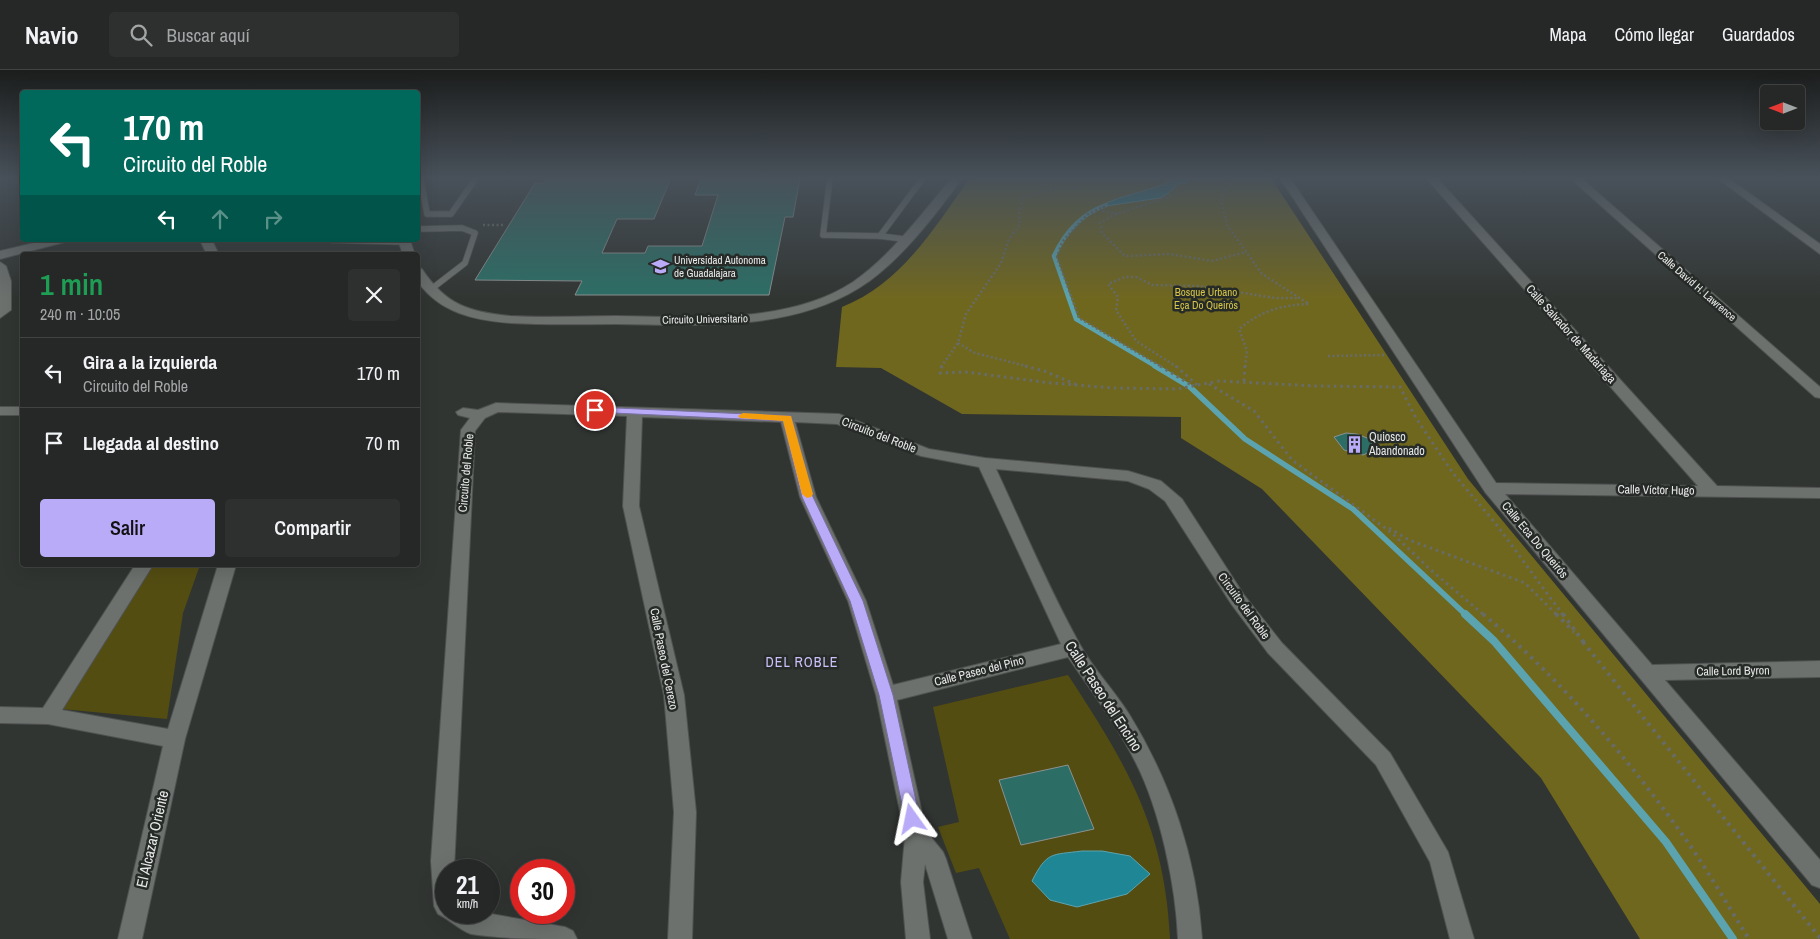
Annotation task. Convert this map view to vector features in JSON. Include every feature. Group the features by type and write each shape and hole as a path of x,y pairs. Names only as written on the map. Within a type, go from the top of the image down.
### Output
{"street":[{"name":"Circuito Universitario","path":"420,275 436,298 480,316 508,318 737,320 770,316 807,307 841,294 870,276 922,219"},
{"name":"Calle Eca Do Queirós","path":"1312,219 1492,488 1646,673 1820,877"},
{"name":"Calle Salvador de Madariaga","path":"1467,219 1711,490"},
{"name":"Calle David H. Lawrence","path":"1621,219 1820,394"},
{"path":"1777,219 1820,250"},
{"path":"0,255 53,242"},
{"path":"0,266 2,312"},
{"name":"Circuito del Roble","path":"442,859 468,430 471,414 496,407 839,419 926,453 985,463 1128,476 1150,480 1164,490 1176,504 1238,600 1275,648 1383,759 1440,859 1462,939"},
{"path":"0,411 20,411"},
{"name":"Calle Paseo del Cerezo","path":"635,411 631,506 674,694 685,812 680,939"},
{"path":"788,418 808,497 857,601 886,695 916,836 912,882 918,939"},
{"name":"Calle Paseo del Encino","path":"985,463 1072,649 1121,718 1146,762 1162,802 1177,854 1188,902 1190,939"},
{"name":"Calle Víctor Hugo","path":"1492,488 1820,493"},
{"path":"48,716 143,567"},
{"name":"El Alcazar Oriente","path":"130,939 175,739 227,567"},
{"name":"Calle Paseo del Pino","path":"886,695 1072,649"},
{"name":"Calle Lord Byron","path":"1646,673 1820,669"},
{"path":"0,716 48,716 175,739"},
{"path":"916,836 935,859 960,939"},
{"path":"479,924 565,939"}],"lane":[{"path":"825,219 823,235 880,236 904,239"},
{"path":"880,236 893,219"},
{"path":"420,229 462,228 475,233 465,263 430,290"}],"path":[{"path":"1019,219 1020,224 1009,239 1001,263 966,314 958,343 942,364 940,373 966,372 1079,385 1177,389 1208,383 1244,381 1316,386 1400,387 1416,418 1452,472 1496,524 1585,644 1820,938"},
{"path":"1084,219 1062,242 1057,257 1079,318 1193,386"},
{"path":"1108,219 1100,222 1102,233 1125,256 1170,254 1212,261 1246,252"},
{"path":"1225,219 1227,225 1262,274 1309,304 1285,305 1264,310 1239,329 1247,351 1244,381"},
{"path":"1197,385 1171,362 1136,341 1116,310 1118,297 1108,284 1123,276 1143,277 1152,285 1200,286 1275,298 1298,298"},
{"path":"958,343 975,352 1044,371 1079,385"},
{"path":"1328,356 1403,355"},
{"path":"1208,383 1254,411 1292,460 1372,518 1519,644 1606,736 1680,831 1749,939"},
{"path":"1372,518 1409,540 1525,583 1585,644"}],"shaded area":[{"path":"152,567 199,567 183,613 167,719 62,709"},
{"path":"1068,675 1125,769 1151,830 1167,899 1170,939 1010,939 979,868 956,873 938,827 959,822 933,707"}],"green space":[{"name":"Bosque Urbano Eça Do Queirós","path":"941,219 1298,219 1468,479 1820,904 1820,939 1640,939 1541,778 1262,489 1181,438 1181,417 962,414 881,368 836,367 842,307 863,297 882,284 899,269"}],"water":[{"path":"1082,851 1102,851 1130,856 1150,874 1127,894 1077,907 1050,900 1032,881 1037,871 1051,856"}],"building":[{"path":"513,219 654,219 617,219 602,253 645,253 648,246 702,246 711,219 785,219 769,295 575,295 582,281 475,280"},
{"name":"Quiosco Abandonado","path":"1346,433 1357,434 1367,438 1376,449 1363,455 1344,450 1334,437"},
{"path":"1068,765 1094,829 1021,845 999,780"}],"waterway":[{"path":"1082,219 1063,239 1054,256 1076,319 1157,367"},
{"path":"1155,366 1190,387 1245,439 1353,509 1466,615"},
{"path":"1465,614 1494,641 1666,842 1733,939"}],"slow traffic":[{"path":"743,416 788,418 807,494"}],"place":[{"name":"Universidad Autonoma de Guadalajara","path":"660,266"},
{"name":"Quiosco Abandonado","path":"1355,444"}],"district":[{"name":"DEL ROBLE","path":"802,662"}],"route":[{"path":"595,410 788,418 808,497 857,601 886,695 912,819"}]}
